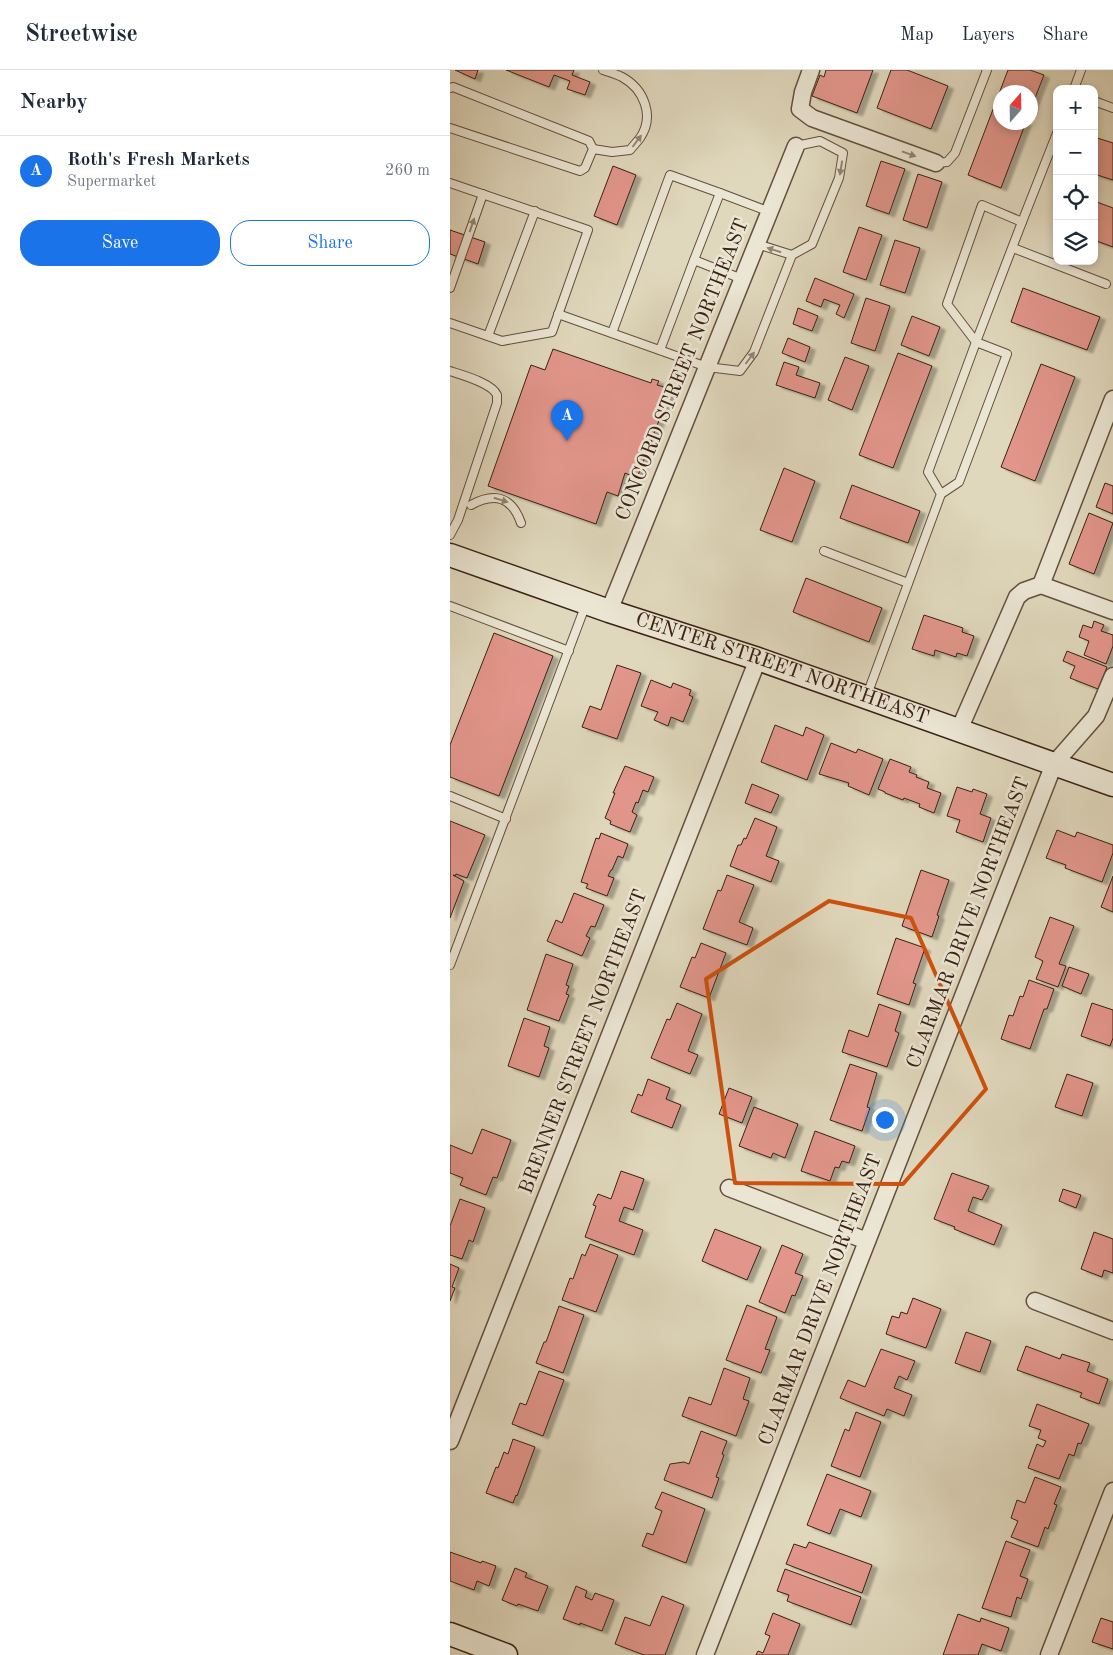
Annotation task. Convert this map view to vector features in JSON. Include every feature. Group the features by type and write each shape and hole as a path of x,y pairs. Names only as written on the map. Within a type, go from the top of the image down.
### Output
{"main road":[{"name":"CENTER STREET NORTHEAST","path":"450,555 609,611 758,659 1113,785"},
{"path":"450,1634 506,1655"}],"street":[{"path":"811,70 803,92 800,108 812,118 936,164"},
{"name":"CONCORD STREET NORTHEAST","path":"609,611 796,146"},
{"path":"1040,586 1113,400"},
{"path":"959,730 1017,597 1024,591 1040,586 1113,611"},
{"name":"BRENNER STREET NORTHEAST","path":"450,1441 758,659"},
{"name":"CLARMAR DRIVE NORTHEAST","path":"705,1655 1054,764 1096,716 1113,676"},
{"path":"729,1188 867,1241"},
{"path":"1035,1301 1113,1331"},
{"path":"1049,1655 1113,1491"}],"lane":[{"path":"593,149 612,152 630,150 641,137 647,118 646,102 638,89 623,77 603,70"},
{"path":"936,164 947,162 955,152 987,70"},
{"path":"1075,85 1081,70"},
{"path":"450,88 453,87 589,141 593,149 585,168 580,171 450,128"},
{"path":"1098,102 1113,108"},
{"path":"558,314 708,366 740,371 754,352 792,255 812,244 839,178 843,153 820,141 796,146"},
{"path":"941,494 928,472 1053,142"},
{"path":"612,333 670,174 770,212"},
{"path":"450,183 588,230 552,332 502,341 450,323"},
{"path":"660,350 720,193"},
{"path":"450,288 483,194"},
{"path":"866,697 941,494 959,482 1007,354 976,342 947,304 982,205 1022,222"},
{"path":"488,336 535,211"},
{"path":"757,244 792,255"},
{"path":"1013,248 1106,284"},
{"path":"694,260 742,279"},
{"path":"450,371 485,384 497,395 497,403 458,520 450,535"},
{"path":"471,505 483,498 504,500 512,504 521,523"},
{"path":"824,551 908,583"},
{"path":"450,965 587,602"},
{"path":"450,606 570,651"},
{"path":"450,796 506,819"}],"highlighted area":[{"path":"829,901 911,918 986,1089 903,1184 735,1183 706,979"}],"building":[{"path":"455,70 478,70 475,79"},
{"path":"506,70 574,70 572,75 590,82 585,95 567,89 570,81 554,75 549,87"},
{"path":"826,70 873,70 857,113 812,96 820,75 824,77"},
{"path":"891,70 907,70 948,86 931,129 877,108"},
{"path":"1008,70 1030,70 1044,75 1038,90 1038,85 1002,85"},
{"path":"993,109 993,130 1023,130 1001,188 968,175"},
{"path":"1098,138 1113,143 1113,180 1098,175"},
{"path":"881,161 905,169 889,214 866,206"},
{"path":"613,166 636,175 617,225 594,216"},
{"path":"918,174 942,182 927,228 903,220"},
{"path":"1098,202 1113,208 1113,247 1098,241"},
{"path":"859,227 882,235 866,280 843,272"},
{"path":"450,230 485,242 478,264 450,254"},
{"path":"895,240 920,248 905,293 880,285"},
{"path":"815,278 854,294 844,318 836,314 840,305 824,299 821,307 806,301"},
{"path":"1023,288 1100,317 1087,350 1011,322"},
{"path":"866,298 890,306 875,351 851,343"},
{"path":"798,308 818,316 812,331 793,324"},
{"path":"912,316 940,327 929,356 901,345"},
{"path":"788,338 810,347 805,362 782,353"},
{"path":"553,349 651,383 652,379 659,381 657,385 671,389 637,478 625,473 618,496 607,492 596,524 488,486 531,365 545,370"},
{"path":"898,353 932,366 893,468 859,455"},
{"path":"845,357 869,366 852,410 828,400"},
{"path":"784,362 799,367 796,375 820,383 815,398 776,385"},
{"path":"1041,364 1075,377 1035,481 1001,467"},
{"path":"784,468 815,481 792,542 760,530"},
{"path":"1105,483 1113,486 1113,514 1096,507"},
{"path":"852,485 920,511 908,543 840,518"},
{"path":"1089,513 1113,523 1094,574 1069,564"},
{"path":"806,578 882,608 869,642 793,612"},
{"path":"924,615 963,628 962,632 974,636 967,656 957,653 956,657 935,650 934,656 912,649"},
{"path":"1094,621 1104,625 1101,631 1113,635 1113,646 1106,664 1084,655 1089,641 1079,637 1083,625 1092,628"},
{"path":"494,633 553,656 499,796 450,777 450,745"},
{"path":"1067,651 1107,667 1098,689 1070,678 1075,666 1063,661"},
{"path":"617,665 641,673 617,739 582,727 590,706 601,710"},
{"path":"651,680 671,688 673,683 691,690 689,695 693,697 683,722 671,717 668,726 654,720 658,712 641,706"},
{"path":"775,725 803,736 806,727 824,735 807,780 761,762"},
{"path":"831,743 856,753 858,749 883,759 869,795 848,786 849,783 819,774"},
{"path":"890,759 911,767 909,772 929,782 927,788 941,793 934,813 919,807 920,804 904,798 903,800 878,789"},
{"path":"625,766 654,777 648,792 643,790 638,803 636,802 632,812 637,815 630,832 610,824 611,821 605,818 615,793 613,793"},
{"path":"752,784 779,795 771,813 745,803"},
{"path":"957,787 972,792 973,789 987,794 980,814 991,818 983,842 956,832 960,820 947,816"},
{"path":"755,818 777,827 766,856 779,861 771,882 730,866 738,845 741,845 744,838 746,839"},
{"path":"450,821 485,835 467,878 456,874 455,876 453,875 464,881 450,918"},
{"path":"1057,830 1075,837 1077,832 1113,845 1113,853 1102,882 1065,868 1066,865 1046,858"},
{"path":"601,833 628,844 623,858 618,856 608,876 614,878 607,896 586,888 588,884 581,882 596,838 599,839"},
{"path":"921,870 949,880 932,937 902,926"},
{"path":"727,875 754,885 739,922 753,928 747,945 703,929 718,890 721,891"},
{"path":"1113,876 1113,912 1101,907"},
{"path":"574,893 604,905 595,927 591,926 586,936 590,938 582,956 547,941 556,920 562,923"},
{"path":"1050,917 1074,926 1059,964 1066,966 1058,987 1036,979 1043,961 1035,957"},
{"path":"896,938 925,948 913,983 916,984 909,1005 877,994"},
{"path":"701,943 726,953 709,998 680,987 692,957 695,958"},
{"path":"546,954 573,964 566,985 569,986 566,994 569,995 559,1021 527,1010"},
{"path":"1069,967 1089,974 1081,994 1062,986"},
{"path":"1029,980 1054,989 1047,1009 1044,1009 1030,1049 1001,1039 1009,1015 1013,1016 1020,996 1023,997"},
{"path":"677,1003 702,1014 688,1051 698,1055 690,1074 651,1058 667,1019 670,1020"},
{"path":"1092,1003 1113,1010 1113,1038 1110,1046 1081,1036"},
{"path":"879,1004 901,1012 895,1031 899,1033 887,1067 842,1052 849,1030 868,1037"},
{"path":"524,1018 550,1027 544,1046 549,1048 539,1077 508,1066"},
{"path":"850,1064 877,1073 867,1107 870,1108 862,1131 830,1120"},
{"path":"1067,1074 1093,1083 1082,1116 1055,1107"},
{"path":"648,1079 670,1088 666,1099 681,1105 672,1128 631,1112 638,1094 642,1096"},
{"path":"729,1088 752,1097 742,1123 719,1114"},
{"path":"754,1107 798,1124 785,1158 773,1153 771,1158 739,1146"},
{"path":"482,1129 511,1140 497,1178 493,1177 486,1195 460,1185 463,1178 450,1173 450,1145 472,1154"},
{"path":"815,1131 855,1146 849,1163 842,1161 839,1168 835,1167 830,1181 801,1171"},
{"path":"621,1171 644,1179 633,1210 624,1207 619,1221 643,1230 634,1255 585,1237 596,1206 593,1205 598,1194 611,1199"},
{"path":"952,1173 989,1186 982,1200 973,1197 968,1211 1002,1225 994,1245 934,1219"},
{"path":"1063,1189 1081,1195 1076,1208 1059,1201"},
{"path":"460,1199 485,1208 473,1242 469,1240 462,1259 450,1255 450,1226"},
{"path":"715,1229 761,1247 747,1280 702,1261"},
{"path":"1094,1232 1113,1239 1113,1273 1104,1270 1102,1277 1081,1269"},
{"path":"590,1244 618,1255 596,1312 562,1300 570,1278 573,1279 582,1254 585,1256"},
{"path":"782,1245 803,1254 795,1273 803,1276 795,1296 792,1295 785,1313 759,1302"},
{"path":"450,1264 459,1268 452,1287 455,1288 450,1301"},
{"path":"913,1298 941,1309 926,1348 886,1334 892,1316 899,1318 901,1312 907,1314"},
{"path":"747,1305 777,1317 765,1349 770,1350 761,1373 726,1360"},
{"path":"559,1306 584,1315 563,1373 536,1363"},
{"path":"966,1332 991,1341 980,1372 955,1363"},
{"path":"1026,1346 1060,1359 1062,1354 1090,1363 1087,1371 1108,1379 1099,1404 1080,1397 1082,1393 1017,1370"},
{"path":"881,1349 915,1361 907,1380 899,1376 894,1388 912,1395 904,1416 887,1409 884,1416 840,1398 848,1380 865,1387"},
{"path":"724,1368 750,1378 743,1399 749,1401 736,1436 682,1416 689,1397 711,1405"},
{"path":"539,1371 564,1380 543,1436 512,1424 520,1403 526,1405"},
{"path":"1037,1404 1089,1424 1081,1444 1078,1443 1074,1456 1069,1454 1059,1479 1028,1468 1037,1444 1043,1447 1046,1441 1038,1438 1041,1430 1029,1426"},
{"path":"856,1412 881,1422 860,1477 831,1466 845,1429 849,1431"},
{"path":"701,1431 727,1441 716,1477 719,1478 712,1498 664,1480 670,1464 684,1462 689,1464"},
{"path":"513,1439 535,1447 513,1503 486,1493 496,1467 498,1468 504,1452 508,1454"},
{"path":"827,1474 871,1491 861,1517 840,1509 830,1534 807,1525"},
{"path":"1035,1477 1061,1487 1054,1504 1057,1505 1048,1529 1045,1527 1038,1547 1011,1537 1018,1521 1011,1518 1017,1500 1025,1503"},
{"path":"662,1492 705,1509 686,1563 642,1546 647,1533 653,1535 662,1511 655,1508"},
{"path":"1006,1541 1030,1550 1020,1576 1028,1579 1021,1599 1017,1597 1011,1617 982,1608"},
{"path":"809,1542 872,1565 862,1593 786,1564 794,1544 806,1548"},
{"path":"450,1552 496,1566 489,1586 477,1581 474,1590 450,1581"},
{"path":"515,1568 527,1573 525,1577 548,1586 538,1611 502,1600"},
{"path":"785,1569 861,1597 851,1625 787,1601 789,1595 777,1591"},
{"path":"576,1586 587,1591 585,1597 592,1600 595,1593 614,1600 602,1631 563,1619"},
{"path":"662,1596 684,1605 665,1655 644,1655 615,1644 625,1617 650,1626"},
{"path":"773,1613 800,1624 788,1655 756,1655 758,1651 763,1653 770,1636 765,1634"},
{"path":"958,1614 980,1622 981,1618 1009,1628 1001,1651 982,1644 978,1655 943,1655"},
{"path":"1101,1618 1113,1622 1113,1649 1092,1642"}],"place":[{"name":"Roth's Fresh Markets","path":"567,441"}]}
